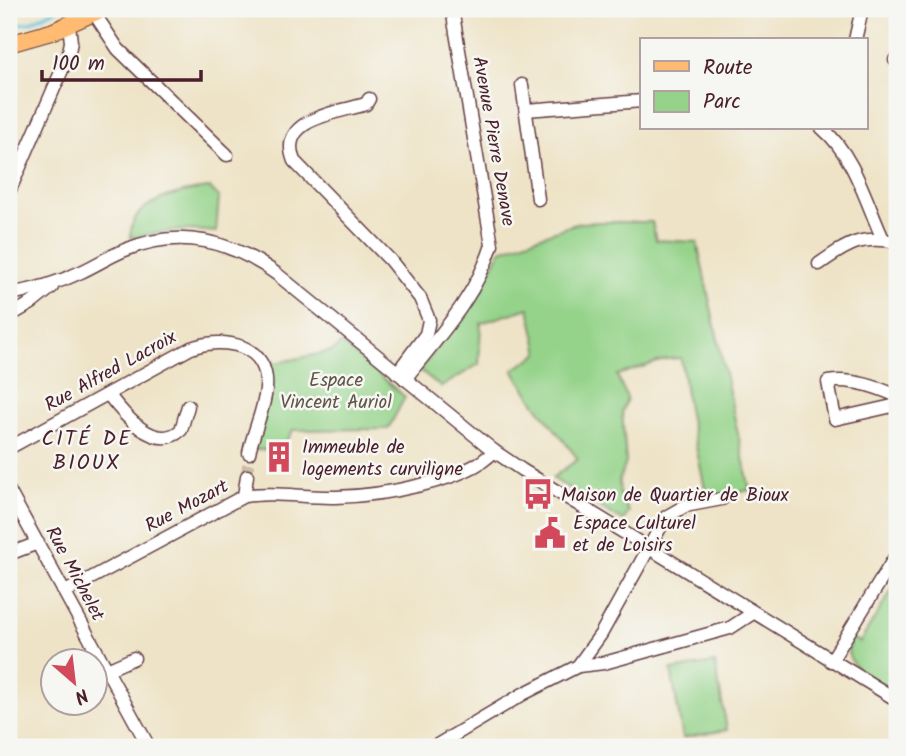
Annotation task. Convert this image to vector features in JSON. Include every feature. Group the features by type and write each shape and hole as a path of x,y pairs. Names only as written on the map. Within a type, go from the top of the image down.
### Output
{"main road":[{"path":"9,44 69,25 99,11"}],"street":[{"name":"Avenue Pierre Denave","path":"401,376 466,302 485,267 492,245 452,9"},
{"path":"855,38 862,9"},
{"path":"99,11 118,49 227,155"},
{"path":"9,192 68,56 71,42 69,25"},
{"path":"522,85 538,199"},
{"path":"369,99 366,104 322,116 303,125 292,136 289,149 294,161 390,260 420,298 429,320 426,334 401,376"},
{"path":"526,110 640,101"},
{"path":"824,130 848,158 883,239"},
{"path":"59,281 32,303 9,316 9,296 59,281 126,249 146,243 183,238 214,242 257,259 494,452 554,492 897,700"},
{"path":"819,264 851,243 883,239 897,242"},
{"name":"Rue Alfred Lacroix","path":"9,448 198,345 220,341 242,346 258,361 266,383 249,453"},
{"path":"897,397 880,388 839,380 828,382 835,419 897,405"},
{"path":"108,394 146,432 155,437 166,438 181,430 188,406"},
{"name":"Rue Mozart","path":"65,592 244,496 264,493 337,497 380,494 428,483 466,470 480,464 494,452"},
{"path":"244,496 247,476"},
{"name":"Rue Michelet","path":"9,491 95,648"},
{"path":"578,666 601,634 666,517 685,506 722,499"},
{"path":"9,554 38,543"},
{"path":"831,661 897,554"},
{"path":"434,747 523,694 578,666 604,663 730,628 753,613"},
{"path":"108,670 134,658"},
{"name":"Rue Michelet","path":"108,672 149,747"}],"green space":[{"path":"210,188 219,197 216,232 173,231 131,238 137,215 147,207 172,195"},
{"path":"652,222 656,240 697,242 750,490 707,498 688,409 681,358 667,359 617,375 627,398 622,412 626,462 619,481 620,495 629,512 623,521 552,478 578,459 513,370 539,353 529,308 481,323 479,364 441,387 420,370 476,298 501,250 578,223"},
{"name":"Espace Vincent Auriol","path":"341,343 405,397 388,429 293,430 281,451 253,449 268,395 259,355 262,351 276,363 333,351"},
{"path":"897,582 897,693 870,678 854,665 848,648 851,638 860,642"},
{"path":"715,663 727,730 683,738 671,670"}],"waterway":[{"path":"9,25 29,23 57,9"}],"tunnel":[{"path":"247,476 249,453"}],"place":[{"name":"Immeuble de logements curviligne","path":"279,457"},
{"name":"Maison de Quartier de Bioux","path":"538,494"},
{"name":"Espace Culturel et de Loisirs","path":"550,533"}],"district":[{"name":"CITÉ DE BIOUX","path":"87,450"}]}
